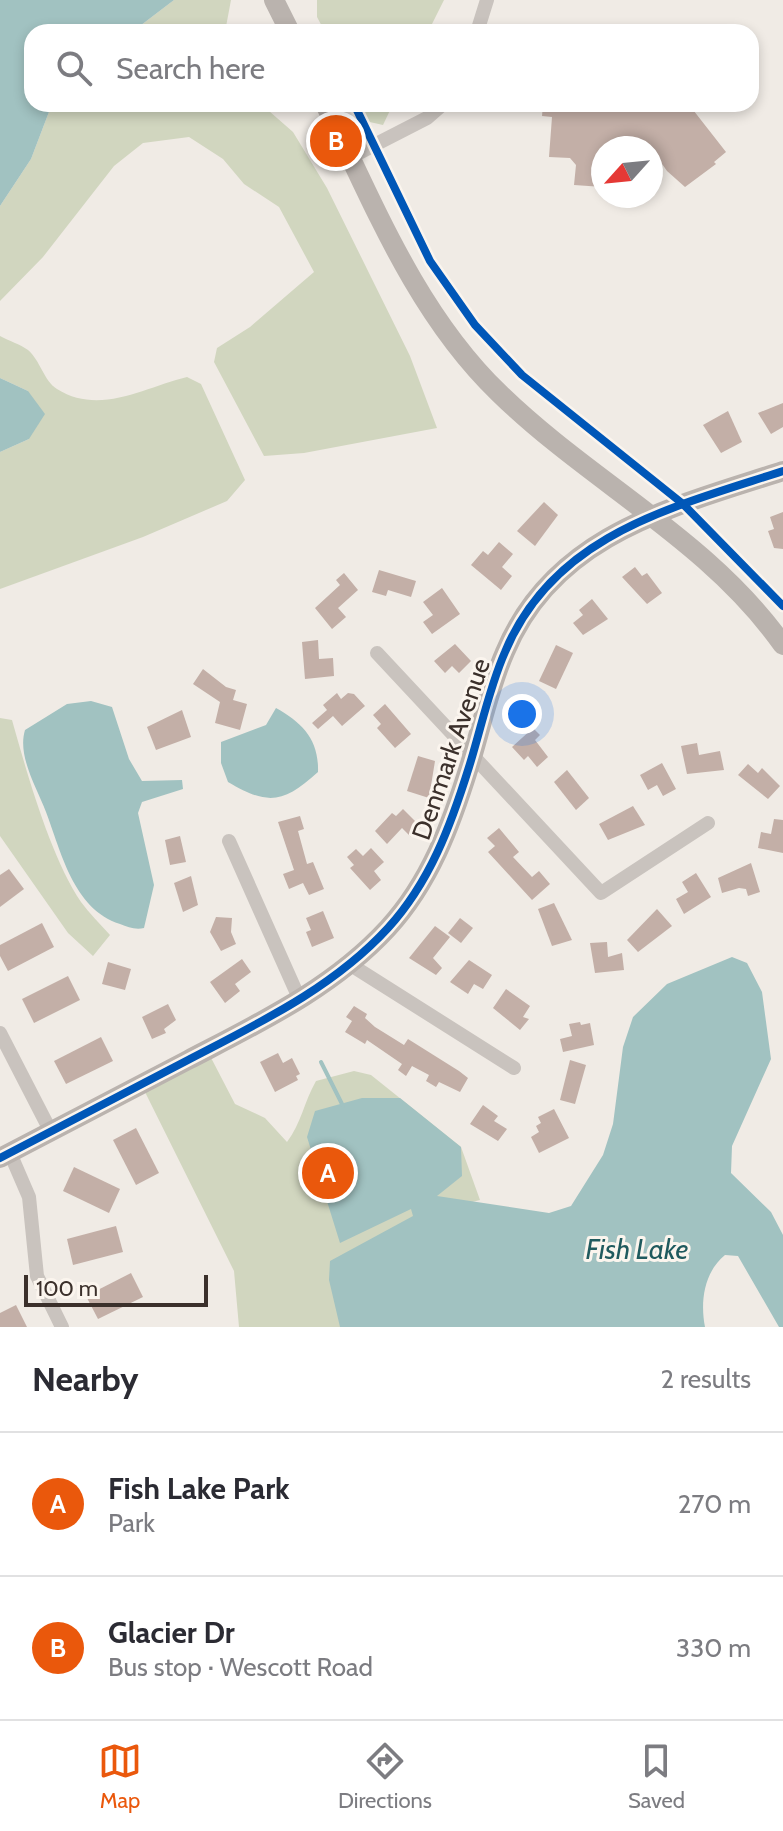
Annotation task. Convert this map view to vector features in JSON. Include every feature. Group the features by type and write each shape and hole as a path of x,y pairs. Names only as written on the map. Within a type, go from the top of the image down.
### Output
{"street":[{"path":"274,0 286,24"},
{"path":"480,24 487,0"},
{"path":"329,112 400,259 450,336 497,391 539,431 680,537 728,581 783,645"},
{"path":"351,157 434,112"},
{"name":"Denmark Avenue","path":"5,1155 290,1007 351,965 390,926 426,876 451,825 504,652 531,603 577,555 649,515 783,471"},
{"path":"377,653 601,893 708,823"},
{"path":"229,841 299,998"},
{"path":"351,965 514,1068"},
{"path":"0,1033 51,1132"},
{"path":"5,1155 29,1197 37,1276 62,1327"}],"green space":[{"path":"174,0 231,0 226,24 142,24"},
{"path":"317,0 444,0 432,24 321,24 317,17"},
{"path":"49,112 270,112 293,132 327,188 410,356 437,428 304,453 264,456 214,362 217,348 250,327 314,272 279,207 244,184 223,159 189,137 143,143 114,166 43,257 0,301 0,206 31,159"},
{"path":"358,112 389,112 383,125 361,120"},
{"path":"0,336 28,350 53,385 73,397 106,400 187,377 201,384 245,480 227,501 143,537 0,589 0,452 29,439 28,391 0,378"},
{"path":"0,718 12,720 40,814 59,862 84,906 110,935 93,956 68,933 0,836"},
{"path":"207,1050 235,1104 265,1118 287,1142 316,1081 354,1071 371,1075 461,1147 480,1200 413,1217 340,1327 239,1327 234,1271 144,1090"}],"water":[{"path":"0,0 174,0 142,24 24,24 24,112 49,112 31,159 0,206"},
{"path":"0,378 28,391 45,414 29,439 0,452"},
{"path":"91,701 112,707 129,759 142,781 182,780 183,789 142,802 138,813 154,885 144,928 129,927 104,916 80,892 64,861 26,761 25,730 67,704"},
{"path":"276,708 308,734 316,751 318,772 285,795 265,798 228,782 221,763 221,742 266,725"},
{"name":"Fish Lake","path":"732,957 747,963 762,992 771,1059 732,1146 731,1173 771,1212 783,1235 783,1327 779,1327 738,1256 725,1255 712,1270 705,1288 705,1327 340,1327 329,1280 330,1261 413,1216 411,1209 340,1243 307,1137 315,1111 362,1098 400,1098 461,1147 462,1176 437,1196 549,1213 571,1206 603,1155 613,1124 623,1047 633,1017 667,984"}],"building":[{"path":"542,112 695,112 726,152 714,162 716,164 685,187 663,165 663,136 591,136 591,186 574,185 576,165 570,158 549,157 552,117 542,116"},
{"path":"783,403 783,427 771,434 758,413"},
{"path":"728,411 742,442 721,453 703,425"},
{"path":"544,502 558,515 535,546 517,531"},
{"path":"783,512 783,549 774,548 768,531 774,529 770,517"},
{"path":"499,542 513,554 502,567 512,576 501,590 471,565 483,551 488,555"},
{"path":"635,567 642,576 647,573 662,593 647,604 622,577"},
{"path":"379,570 416,581 411,597 388,590 386,596 372,592"},
{"path":"344,573 358,590 338,608 346,617 332,629 315,608 340,585 336,580"},
{"path":"442,588 460,614 432,634 423,622 433,615 423,602"},
{"path":"592,599 608,619 583,635 573,623 583,615 579,610"},
{"path":"318,640 319,659 333,658 334,676 305,679 302,642"},
{"path":"455,644 471,661 459,673 452,666 445,673 434,661"},
{"path":"556,645 573,653 556,689 539,681"},
{"path":"203,669 226,687 236,690 233,700 247,704 240,730 215,723 220,702 193,684"},
{"path":"337,693 341,699 348,693 354,694 365,706 342,726 333,716 318,729 312,723 327,710 323,705"},
{"path":"385,704 411,734 395,748 377,728 381,724 373,715"},
{"path":"182,710 191,737 156,750 147,727"},
{"path":"533,728 540,735 535,740 548,757 537,767 528,756 524,760 512,747"},
{"path":"697,743 699,755 720,751 724,770 687,774 681,746"},
{"path":"418,756 435,761 429,798 407,791"},
{"path":"662,763 676,789 663,796 657,785 648,790 640,775"},
{"path":"748,764 758,773 762,768 780,786 768,799 738,775"},
{"path":"567,770 589,798 576,810 554,782"},
{"path":"633,806 645,825 608,840 599,824"},
{"path":"403,809 421,827 411,837 402,828 387,844 375,831 392,813 396,816"},
{"path":"300,816 304,829 298,831 307,864 313,862 324,889 309,895 303,883 289,889 283,874 294,870 278,822"},
{"path":"774,819 783,820 783,853 758,848 761,832 771,834"},
{"path":"499,828 519,852 513,857 532,877 539,871 550,884 532,900 488,852 495,846 487,838"},
{"path":"180,836 186,862 170,865 165,840"},
{"path":"371,848 384,862 374,871 381,880 370,890 350,868 354,865 347,857 356,849 363,856"},
{"path":"751,863 760,892 748,896 746,889 739,888 722,893 718,878"},
{"path":"9,869 24,889 0,907 0,875"},
{"path":"696,873 711,897 684,914 676,899 688,892 682,882"},
{"path":"191,876 198,905 183,912 174,883"},
{"path":"554,903 572,940 552,946 538,909"},
{"path":"657,909 672,926 638,952 627,940"},
{"path":"323,911 334,938 312,947 306,932 311,930 306,918"},
{"path":"216,917 232,918 231,932 236,944 221,951 210,932"},
{"path":"460,918 473,928 461,943 448,933"},
{"path":"42,923 54,947 8,971 0,956 0,945"},
{"path":"435,926 450,937 433,958 442,968 436,975 409,958"},
{"path":"607,942 608,957 622,953 624,970 595,973 590,943"},
{"path":"242,959 251,972 235,984 240,991 225,1003 210,982"},
{"path":"469,960 492,975 483,989 474,984 468,994 450,982"},
{"path":"108,962 131,969 125,990 102,984"},
{"path":"68,976 80,1000 34,1023 22,999"},
{"path":"506,989 530,1006 523,1017 529,1019 520,1030 493,1008"},
{"path":"168,1004 176,1020 164,1029 166,1033 152,1039 142,1017"},
{"path":"354,1006 367,1014 365,1018 375,1027 404,1045 408,1039 468,1078 460,1092 439,1082 436,1087 426,1081 429,1075 412,1066 406,1076 398,1070 402,1064 367,1040 365,1044 345,1032 352,1021 346,1017"},
{"path":"580,1022 581,1025 590,1023 594,1045 563,1052 560,1039 572,1036 569,1024"},
{"path":"101,1037 113,1061 66,1084 54,1061"},
{"path":"278,1053 283,1063 292,1058 300,1074 296,1076 298,1080 275,1092 260,1062"},
{"path":"570,1060 586,1065 575,1104 560,1100"},
{"path":"483,1105 498,1116 494,1121 507,1129 498,1141 470,1124"},
{"path":"554,1109 569,1138 539,1153 531,1137 539,1132 536,1126 541,1123 538,1117"},
{"path":"136,1128 159,1173 136,1185 113,1140"},
{"path":"74,1167 120,1189 109,1213 63,1191"},
{"path":"116,1226 123,1252 73,1265 67,1239"},
{"path":"131,1273 143,1297 98,1319 86,1296"},
{"path":"16,1305 27,1327 0,1327 0,1313"}],"waterway":[{"path":"321,1062 343,1106"}],"cycle path":[{"path":"358,112 430,261 475,325 522,375 683,504 783,606"},
{"path":"0,1158 268,1018 344,969 367,949 403,910 438,852 455,810 505,652 527,612 554,579 585,552 621,531 700,498 783,471"}],"place":[{"name":"Glacier Dr","path":"336,141"},
{"name":"Fish Lake Park","path":"328,1173"}]}
